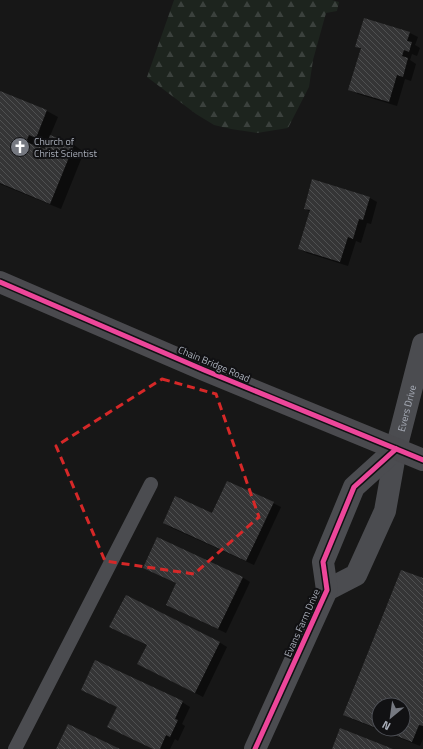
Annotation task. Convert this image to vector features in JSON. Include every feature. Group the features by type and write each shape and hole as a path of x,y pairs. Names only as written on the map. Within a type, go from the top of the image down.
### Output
{"main road":[{"name":"Chain Bridge Road","path":"0,282 204,370 423,460"}],"street":[{"name":"Evers Drive","path":"396,449 423,344"},
{"name":"Evans Farm Drive","path":"255,749 327,590 323,562 354,487 396,449"},
{"name":"Evans Farm Drive","path":"327,590 356,575 385,511 396,449"}],"lane":[{"path":"15,749 151,484"}],"highlighted area":[{"path":"162,379 216,394 259,517 194,574 105,561 56,446"}],"green space":[{"path":"174,0 332,0 339,2 337,11 326,13 313,60 309,87 288,128 257,133 214,125 196,114 147,77"}],"building":[{"path":"364,18 410,32 407,41 412,42 409,52 404,50 402,56 408,58 403,77 397,75 389,102 348,90 361,48 355,47"},
{"name":"Church of Christ Scientist","path":"0,91 47,110 36,138 29,135 26,142 45,149 50,135 74,145 50,204 0,183"},
{"path":"312,179 370,197 363,220 359,219 353,239 348,237 340,262 298,249 310,210 304,209"},
{"path":"227,481 274,502 246,561 163,523 175,496 212,513"},
{"path":"157,537 243,577 218,629 166,605 176,583 143,568"},
{"path":"401,570 423,578 423,726 419,725 412,742 399,737 411,737 411,697 371,697 371,726 343,715"},
{"path":"126,595 220,642 195,693 137,664 147,645 109,627"},
{"path":"95,660 183,701 175,719 178,720 170,737 166,735 160,749 153,749 107,727 117,707 81,690"},
{"path":"68,724 120,749 56,749"},
{"path":"340,728 393,749 332,749"}],"cycle path":[{"path":"0,282 204,370 423,460"},
{"path":"255,749 327,590 323,562 354,487 396,449"}],"place":[{"name":"Church of Christ Scientist","path":"20,147"}]}
